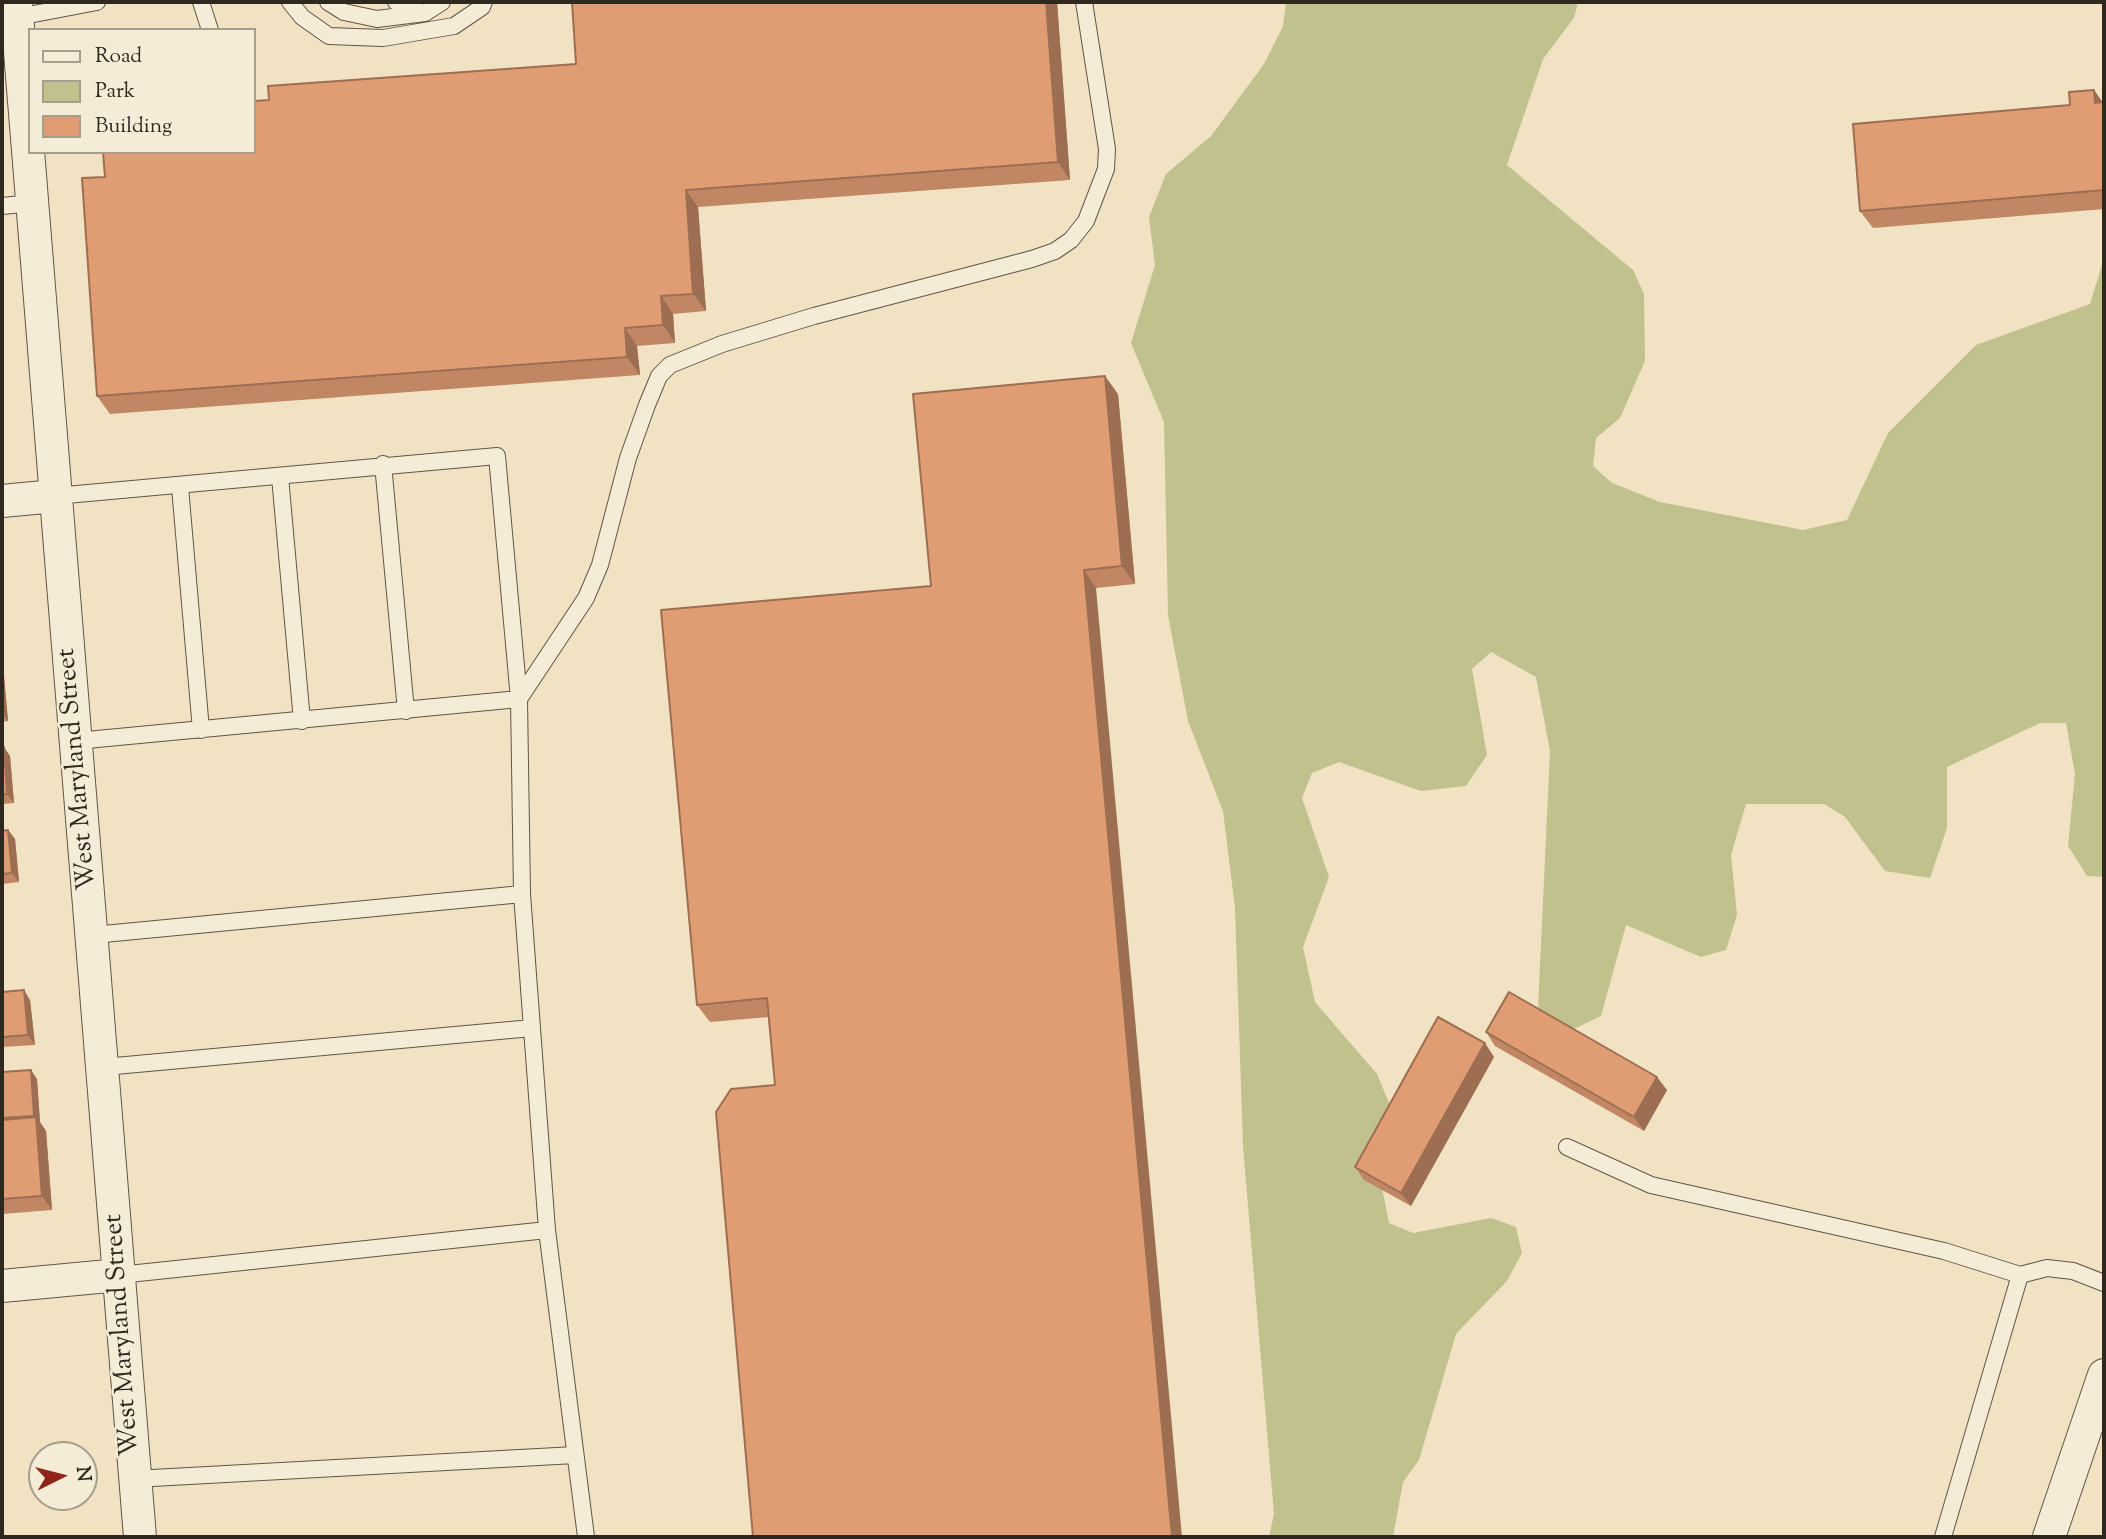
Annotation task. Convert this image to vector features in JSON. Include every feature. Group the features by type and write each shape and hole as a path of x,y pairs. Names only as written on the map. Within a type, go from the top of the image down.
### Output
{"street":[{"name":"West Maryland Street","path":"17,10 28,142 17,205 55,496 104,1067 140,1537"},
{"path":"2,501 55,496"},
{"path":"2,1286 120,1275"},
{"path":"2049,1537 2104,1375"}],"lane":[{"path":"17,10 97,2"},
{"path":"201,2 209,28"},
{"path":"290,2 302,17 329,36 383,38 454,26 482,7 484,2"},
{"path":"328,2 344,12 377,19 425,13 442,2"},
{"path":"396,2 425,13"},
{"path":"519,699 586,598 600,565 628,458 647,405 659,376 670,365 722,344 814,316 1032,259 1055,251 1071,240 1086,221 1106,169 1107,149 1084,2"},
{"path":"55,496 180,487 383,464 497,456 519,699 522,894 547,1230 586,1537"},
{"path":"383,464 406,711"},
{"path":"280,477 302,721"},
{"path":"180,487 201,730"},
{"path":"76,741 519,699"},
{"path":"93,935 522,894"},
{"path":"104,1067 532,1027"},
{"path":"1567,1147 1651,1185 1869,1232 1944,1251 2020,1275 2047,1268 2073,1271 2104,1283"},
{"path":"120,1275 547,1230"},
{"path":"1942,1537 2020,1275"},
{"path":"134,1479 575,1455"}],"green space":[{"path":"1286,2 1578,2 1574,18 1543,59 1507,165 1633,270 1644,294 1645,361 1620,418 1596,438 1593,466 1612,483 1660,502 1803,530 1847,520 1888,433 1976,345 2090,304 2104,258 2104,877 2087,876 2068,846 2075,774 2066,723 2040,723 1947,767 1947,828 1930,878 1885,871 1845,817 1824,804 1746,804 1731,855 1737,915 1726,950 1701,957 1626,925 1601,1016 1563,1034 1537,1030 1550,751 1536,677 1491,652 1472,669 1487,755 1466,786 1421,791 1339,762 1312,773 1302,798 1329,877 1303,947 1315,1002 1377,1074 1389,1103 1376,1157 1389,1223 1413,1233 1491,1218 1516,1227 1522,1253 1507,1281 1456,1334 1419,1460 1403,1482 1393,1537 1269,1537 1274,1514 1243,1146 1235,908 1223,811 1188,721 1168,615 1164,422 1131,343 1155,265 1149,217 1166,174 1211,136 1264,64 1283,26"}],"building":[{"path":"572,2 1046,2 1058,162 686,190 693,294 661,296 663,325 625,328 627,357 97,396 82,178 105,177 103,154 256,154 256,101 269,100 268,86 576,64"},
{"path":"2094,90 2095,103 2104,102 2104,190 1860,211 1853,124 2070,105 2069,92"},
{"path":"1105,376 1122,566 1084,570 1172,1537 753,1537 716,1112 731,1089 775,1085 767,998 697,1005 661,610 931,586 913,394"},
{"path":"4,747 7,794 2,794"},
{"path":"8,830 12,873 2,874 2,831"},
{"path":"24,990 28,1035 2,1037 2,992"},
{"path":"1509,992 1657,1077 1634,1117 1486,1032"},
{"path":"1438,1017 1485,1043 1401,1193 1355,1167"},
{"path":"31,1070 34,1116 2,1118 2,1072"},
{"path":"36,1117 42,1196 2,1199 2,1120"}]}
